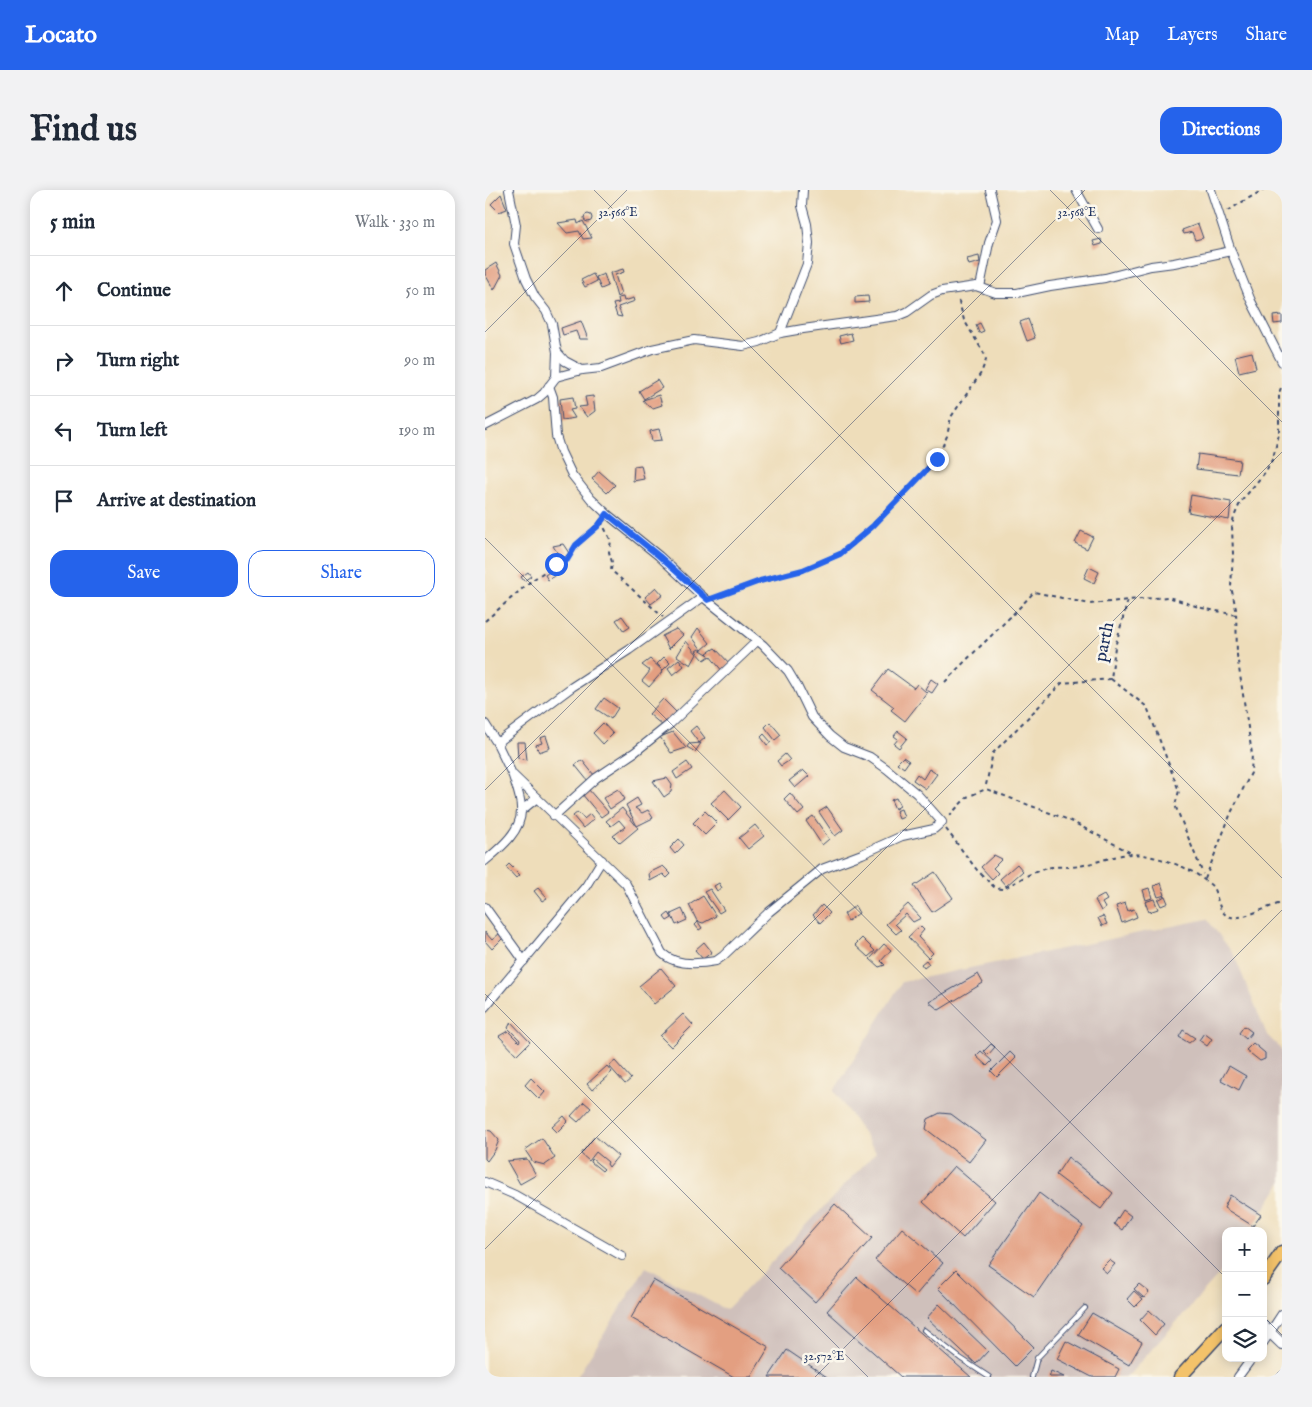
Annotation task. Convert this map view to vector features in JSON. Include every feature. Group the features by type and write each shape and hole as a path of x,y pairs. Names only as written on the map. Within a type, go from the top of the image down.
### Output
{"highway":[{"path":"1267,1273 1282,1252"},
{"path":"1180,1377 1222,1331"}],"street":[{"path":"485,426 530,403 544,393 556,377 557,352 552,324 526,279 515,244 516,225 509,190"},
{"path":"780,333 807,264 809,243 807,224 802,206 803,190"},
{"path":"980,287 989,242 997,220 990,190"},
{"path":"1076,190 1098,229"},
{"path":"1211,190 1231,251 1251,301 1282,362"},
{"path":"556,377 582,370 601,368 652,349 694,340 743,346 759,342 780,333 897,316 907,312 937,292 971,286 996,293 1017,293 1105,278 1145,267 1231,251"},
{"path":"557,352 565,361 582,370"},
{"path":"512,774 626,884 662,953 672,959 699,964 716,961 723,956 769,912 822,869 902,836 929,830 941,823 940,818 917,794 887,769 870,757 844,747 820,726 811,717 788,671 757,640 607,514 584,490 567,467 561,452 556,436 555,413 549,386"},
{"path":"497,743 572,687 629,650 668,621 706,598"},
{"path":"554,816 596,778 635,752 670,724 757,640"},
{"path":"485,724 497,743 512,774 522,810 513,833 485,861"},
{"path":"522,810 537,798"},
{"path":"485,1007 586,886 602,860"},
{"path":"485,907 524,961"},
{"path":"485,1182 515,1195 622,1256"},
{"path":"1282,1314 1267,1329 1282,1344"},
{"path":"1238,1377 1249,1362"}],"lane":[{"path":"1032,1377 1037,1358 1085,1308"},
{"path":"924,1330 959,1358 989,1377"}],"path":[{"path":"1220,218 1237,205 1263,190"},
{"path":"706,598 803,570 840,554 873,526 937,459 947,436 951,417 981,373 986,360 985,355 964,320 955,289"},
{"path":"1205,880 1231,813 1251,772 1252,754 1237,655 1236,615 1231,587 1232,526 1233,517 1245,494 1266,471 1273,458 1279,434 1279,393 1282,385"},
{"path":"485,621 531,581 556,564 567,560 576,545 607,514"},
{"path":"601,521 611,541 609,552 612,562 611,570 668,621"},
{"path":"945,682 1034,592 1090,604 1128,600"},
{"name":"parth","path":"986,785 993,753 1062,683 1111,679 1115,647 1128,600 1168,597 1202,608 1236,615"},
{"path":"1111,679 1147,707 1179,791 1175,805 1203,874"},
{"path":"1133,854 1117,856 1076,867 1053,867 1031,873 1003,889 999,889 995,888 977,870 941,823 967,797 986,789 1069,820 1133,854 1178,865 1205,880 1211,886 1222,912 1229,917 1247,916 1257,910 1282,903"}],"shaded area":[{"path":"1207,919 1234,955 1267,1035 1282,1050 1282,1182 1253,1227 1222,1227 1222,1271 1127,1377 577,1377 646,1267 726,1310 876,1152 834,1091 902,982"}],"building":[{"path":"501,194 507,209 499,212 491,204"},
{"path":"588,214 592,218 588,222 584,218"},
{"path":"577,220 578,224 583,221 592,238 583,239 579,231 567,233 558,223"},
{"path":"1198,224 1203,238 1195,240 1192,232 1184,234 1182,230"},
{"path":"1101,239 1102,244 1095,246 1093,241"},
{"path":"979,256 980,262 969,265 967,259"},
{"path":"496,263 502,275 494,290 485,274 485,270"},
{"path":"623,269 624,272 615,275 621,294 617,297 610,273"},
{"path":"593,274 597,281 585,287 581,280"},
{"path":"604,274 608,286 601,289 596,277"},
{"path":"868,296 869,302 855,303 855,297"},
{"path":"623,297 624,301 634,298 635,301 618,307 622,317 617,316 613,304 619,303 618,298"},
{"path":"1282,315 1282,323 1274,324 1273,316"},
{"path":"1028,319 1035,338 1027,341 1020,322"},
{"path":"581,321 588,339 579,339 576,331 563,335 561,328"},
{"path":"980,323 984,331 979,333 976,325"},
{"path":"851,333 853,340 841,343 839,336"},
{"path":"1252,352 1256,368 1239,372 1235,356"},
{"path":"657,380 662,388 644,399 639,391"},
{"path":"659,395 662,405 653,408 648,406 643,400"},
{"path":"593,396 595,411 587,417 579,407 587,406 585,397"},
{"path":"573,397 575,409 570,410 575,418 562,420 560,399"},
{"path":"659,429 662,440 652,441 650,431"},
{"path":"1198,454 1240,460 1238,474 1196,469"},
{"path":"641,465 644,479 633,481 634,466"},
{"path":"599,471 615,485 607,493 592,479"},
{"path":"1191,495 1231,502 1229,520 1188,512"},
{"path":"1081,531 1093,537 1087,549 1075,543"},
{"path":"563,544 569,553 562,560 553,546"},
{"path":"1089,567 1099,572 1094,583 1084,578"},
{"path":"554,569 557,574 548,580 545,575"},
{"path":"528,572 531,576 524,581 521,577"},
{"path":"656,587 663,595 651,604 645,597"},
{"path":"622,616 630,627 624,631 616,620"},
{"path":"698,628 710,643 702,650 692,637"},
{"path":"676,629 683,635 669,649 662,636"},
{"path":"686,641 697,654 691,665 677,656"},
{"path":"715,648 730,664 723,672 710,656 704,660 696,651 699,649 709,655 707,653"},
{"path":"664,657 670,663 663,670 657,664"},
{"path":"650,659 663,671 649,687 642,681 650,671 642,665"},
{"path":"679,659 684,666 673,675 668,668"},
{"path":"888,669 914,688 917,684 927,693 905,721 891,710 894,707 872,690"},
{"path":"931,679 938,684 932,693 925,689"},
{"path":"604,698 618,708 611,719 596,709"},
{"path":"663,699 676,712 663,726 649,714"},
{"path":"770,722 781,735 775,740 765,727"},
{"path":"603,723 613,734 603,744 593,733"},
{"path":"696,726 705,738 699,743 690,731"},
{"path":"898,731 907,738 899,748 894,744 898,739 894,736"},
{"path":"673,732 686,748 671,753 660,737"},
{"path":"764,734 771,742 767,745 761,737"},
{"path":"546,736 550,748 539,752 536,745 542,743 540,738"},
{"path":"517,742 525,742 527,760 518,758"},
{"path":"701,743 695,752 687,747 689,744"},
{"path":"785,754 790,760 781,766 777,761"},
{"path":"903,757 909,761 904,768 897,763"},
{"path":"582,760 594,775 588,781 575,765"},
{"path":"687,762 692,769 677,779 673,772"},
{"path":"929,769 937,774 926,789 913,780 917,774 923,779"},
{"path":"803,770 809,776 795,788 789,781"},
{"path":"667,778 672,785 671,792 664,797 653,781"},
{"path":"588,789 608,812 601,817 582,794"},
{"path":"618,789 625,799 610,809 603,798"},
{"path":"725,790 741,807 728,820 711,803"},
{"path":"790,793 804,810 798,815 784,799"},
{"path":"637,798 641,805 635,808 642,813 648,810 653,818 637,826 626,805"},
{"path":"896,798 900,806 895,809 891,800"},
{"path":"827,807 843,830 835,836 819,812"},
{"path":"622,808 638,828 620,843 613,836 625,827 619,820 611,826 606,821"},
{"path":"901,809 904,817 899,819 896,811"},
{"path":"705,811 717,823 705,835 693,823"},
{"path":"578,812 584,819 590,814 594,819 583,828 573,816"},
{"path":"813,816 829,839 822,845 806,821"},
{"path":"755,825 764,836 748,849 739,838"},
{"path":"679,839 684,845 675,854 670,848"},
{"path":"994,855 1002,859 993,868 998,873 992,879 981,867"},
{"path":"509,864 520,875 516,878 506,867"},
{"path":"1017,864 1023,871 1006,886 1000,879"},
{"path":"663,866 671,874 667,878 663,874 650,881 649,873"},
{"path":"935,872 953,898 932,912 914,886"},
{"path":"719,883 722,888 717,891 714,886"},
{"path":"1161,883 1165,895 1158,897 1154,886"},
{"path":"538,888 547,898 542,901 534,891"},
{"path":"1149,888 1152,898 1146,900 1143,890"},
{"path":"710,889 724,910 719,913 704,892"},
{"path":"1104,895 1107,900 1102,903 1105,908 1101,911 1095,900"},
{"path":"703,896 716,916 703,923 697,921 689,905"},
{"path":"1165,896 1168,903 1161,906 1158,900"},
{"path":"1154,899 1158,909 1149,912 1145,902"},
{"path":"1125,903 1128,911 1134,909 1137,917 1122,923 1116,906"},
{"path":"908,904 921,918 913,922 906,914 895,924 901,930 896,934 886,924"},
{"path":"822,905 830,913 820,923 813,915"},
{"path":"855,906 859,913 848,921 844,914"},
{"path":"682,909 687,920 676,925 671,914"},
{"path":"669,913 672,918 667,921 664,917"},
{"path":"1103,916 1107,924 1102,926 1098,918"},
{"path":"698,922 702,928 699,930 695,925"},
{"path":"920,926 924,930 918,937 933,953 928,958 908,937"},
{"path":"485,932 492,940 500,933 503,938 492,949 485,941"},
{"path":"862,938 875,951 868,957 855,945"},
{"path":"704,942 712,952 703,959 695,950"},
{"path":"884,944 891,950 881,961 885,965 879,967 870,959"},
{"path":"926,960 929,964 924,968 921,964"},
{"path":"661,968 676,986 654,1004 639,986"},
{"path":"978,974 983,983 939,1010 929,1002"},
{"path":"683,1014 693,1025 671,1047 660,1036"},
{"path":"511,1022 530,1042 517,1055 499,1036 508,1031 519,1042 520,1040 508,1028"},
{"path":"1244,1026 1252,1032 1246,1039 1239,1033"},
{"path":"1183,1030 1195,1038 1189,1043 1179,1037"},
{"path":"1204,1033 1212,1039 1207,1046 1199,1040"},
{"path":"1253,1043 1265,1053 1265,1059 1260,1061 1246,1050"},
{"path":"991,1044 995,1047 988,1055 984,1051"},
{"path":"981,1051 992,1061 987,1066 976,1056"},
{"path":"1010,1052 1016,1058 997,1077 991,1071"},
{"path":"615,1061 631,1079 625,1084 609,1066"},
{"path":"607,1066 612,1072 592,1090 587,1084"},
{"path":"1229,1066 1246,1076 1239,1090 1221,1080"},
{"path":"531,1078 545,1092 539,1099 525,1085"},
{"path":"584,1102 591,1108 578,1122 571,1116"},
{"path":"940,1113 951,1114 986,1140 969,1162 926,1129 928,1119"},
{"path":"564,1116 568,1121 557,1132 552,1127"},
{"path":"485,1130 491,1131 499,1140 487,1161 485,1159"},
{"path":"595,1136 618,1156 609,1167 608,1162 596,1152 589,1161 581,1154"},
{"path":"542,1138 555,1158 545,1165 533,1162 525,1150"},
{"path":"1068,1157 1113,1193 1101,1209 1056,1175"},
{"path":"527,1159 536,1175 520,1184 507,1161"},
{"path":"592,1159 604,1169 602,1171 591,1162"},
{"path":"954,1166 995,1201 963,1238 923,1202"},
{"path":"1039,1193 1083,1226 1034,1297 988,1265"},
{"path":"1230,1195 1261,1215 1253,1226 1224,1208"},
{"path":"835,1204 872,1238 815,1302 778,1268"},
{"path":"1123,1210 1131,1216 1122,1230 1114,1224"},
{"path":"902,1228 943,1263 916,1295 875,1260"},
{"path":"1109,1260 1115,1264 1107,1273 1101,1268"},
{"path":"956,1270 1034,1347 1015,1366 938,1288"},
{"path":"857,1277 971,1377 901,1377 827,1311"},
{"path":"653,1280 769,1347 751,1377 734,1377 631,1318"},
{"path":"1139,1284 1149,1292 1144,1298 1134,1289"},
{"path":"1134,1291 1143,1299 1135,1307 1127,1299"},
{"path":"939,1304 988,1351 976,1364 927,1318"},
{"path":"1149,1310 1164,1324 1155,1335 1140,1320"},
{"path":"1092,1313 1142,1342 1129,1365 1078,1335"},
{"path":"1066,1341 1119,1369 1115,1377 1092,1377 1057,1359"},
{"path":"787,1350 827,1377 769,1377"},
{"path":"1051,1371 1064,1377 1049,1377"}],"route":[{"path":"556,564 567,560 576,545 598,526 607,514 659,556 708,600 747,585 803,570 840,554 873,526 937,459"}]}
